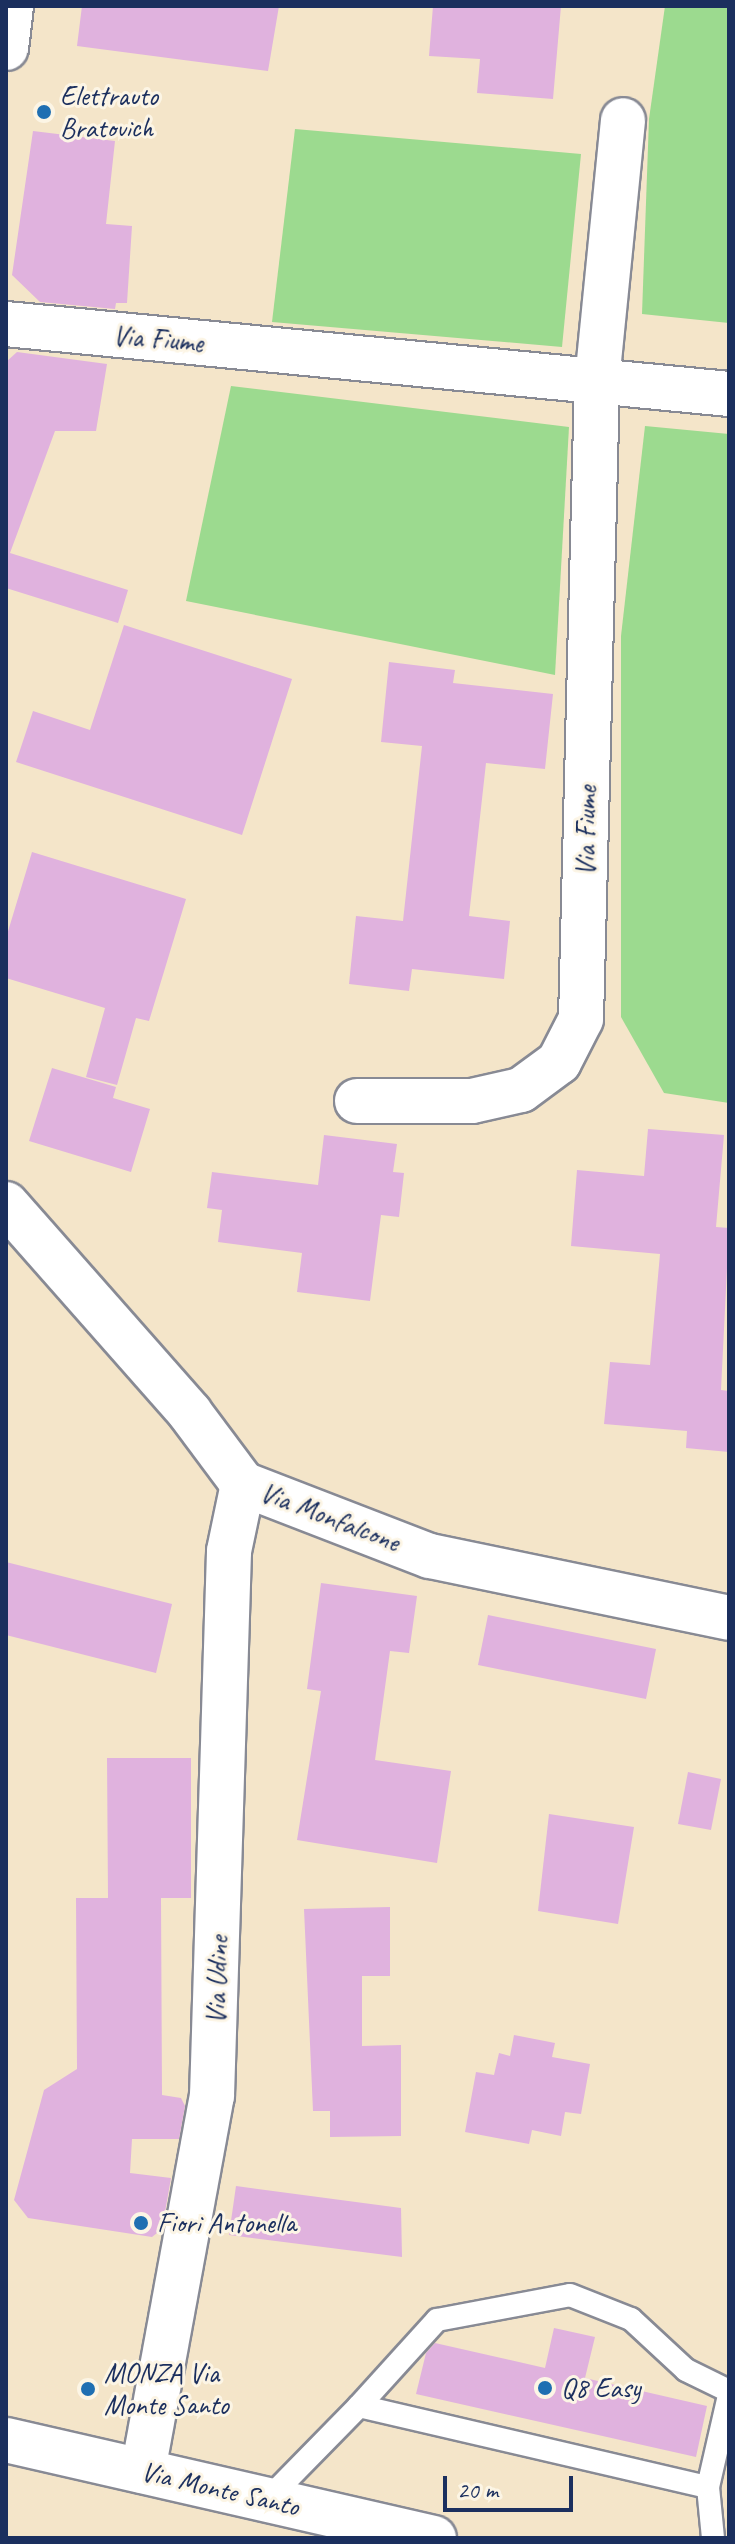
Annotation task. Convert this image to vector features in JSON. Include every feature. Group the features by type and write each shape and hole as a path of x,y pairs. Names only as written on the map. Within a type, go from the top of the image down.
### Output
{"street":[{"path":"6,48 11,6"},
{"name":"Via Fiume","path":"357,1101 472,1101 521,1090 559,1062 581,1019 597,381 623,120"},
{"name":"Via Fiume","path":"6,324 729,394"},
{"name":"Via Monfalcone","path":"6,1204 190,1413 243,1484 430,1556 729,1618"},
{"name":"Via Udine","path":"143,2471 212,2096 229,1551 243,1484"},
{"name":"Via Monte Santo","path":"6,2440 267,2500 347,2528 434,2538"}],"lane":[{"path":"267,2500 437,2320 570,2295 631,2319 686,2370 729,2393 708,2487 713,2538"},
{"path":"359,2406 708,2487"}],"green space":[{"path":"665,6 729,6 729,323 642,314 649,119"},
{"path":"295,129 581,154 562,347 272,322"},
{"path":"231,386 569,427 555,675 186,601"},
{"path":"645,426 729,434 729,1103 664,1093 621,1017 621,636"}],"building":[{"path":"82,6 279,6 268,71 77,46"},
{"path":"433,6 561,6 553,99 477,93 480,59 429,56"},
{"path":"33,131 115,141 106,224 132,226 127,303 116,303 115,309 40,302 12,275"},
{"path":"17,352 107,364 96,431 55,431 10,553 128,590 118,623 6,588 6,362"},
{"path":"124,625 292,679 242,835 16,762 33,711 90,730"},
{"path":"389,662 455,670 453,683 553,694 545,769 486,763 469,916 510,921 504,979 412,969 409,991 349,984 356,916 403,921 422,746 381,742"},
{"path":"32,852 186,899 149,1021 136,1018 117,1085 86,1077 105,1008 6,978 6,938"},
{"path":"52,1068 116,1087 113,1098 150,1109 131,1172 29,1141"},
{"path":"648,1129 724,1135 716,1227 729,1228 721,1390 729,1391 729,1452 686,1448 687,1431 604,1424 610,1362 650,1365 660,1254 571,1246 577,1170 644,1176"},
{"path":"324,1135 397,1144 393,1172 404,1173 399,1217 381,1215 370,1301 297,1292 302,1253 218,1242 222,1210 207,1208 212,1172 318,1185"},
{"path":"6,1562 172,1604 156,1673 6,1635"},
{"path":"321,1583 417,1596 409,1653 390,1651 375,1760 451,1771 437,1863 297,1840 321,1691 307,1689"},
{"path":"488,1615 656,1649 646,1699 478,1665"},
{"path":"107,1758 191,1758 191,1898 161,1898 162,2095 181,2098 185,2106 179,2139 132,2139 130,2173 171,2178 162,2229 152,2237 28,2218 14,2200 44,2090 77,2069 76,1898 108,1898"},
{"path":"688,1772 721,1779 711,1830 678,1824"},
{"path":"549,1814 634,1827 618,1924 538,1911"},
{"path":"390,1907 390,1976 362,1976 362,2046 401,2045 401,2136 330,2137 330,2111 313,2111 304,1909"},
{"path":"514,2035 555,2043 552,2057 590,2064 581,2114 565,2112 561,2136 532,2130 529,2144 465,2132 476,2072 494,2075 499,2053 510,2056"},
{"path":"236,2186 401,2208 402,2257 229,2235"},
{"path":"554,2328 595,2337 585,2378 707,2406 696,2457 416,2394 426,2353 435,2343 545,2368"}],"place":[{"name":"Elettrauto Bratovich","path":"44,112"},
{"name":"Fiori Antonella","path":"141,2223"},
{"name":"Q8 Easy","path":"545,2388"},
{"name":"MONZA Via Monte Santo","path":"88,2389"}]}
